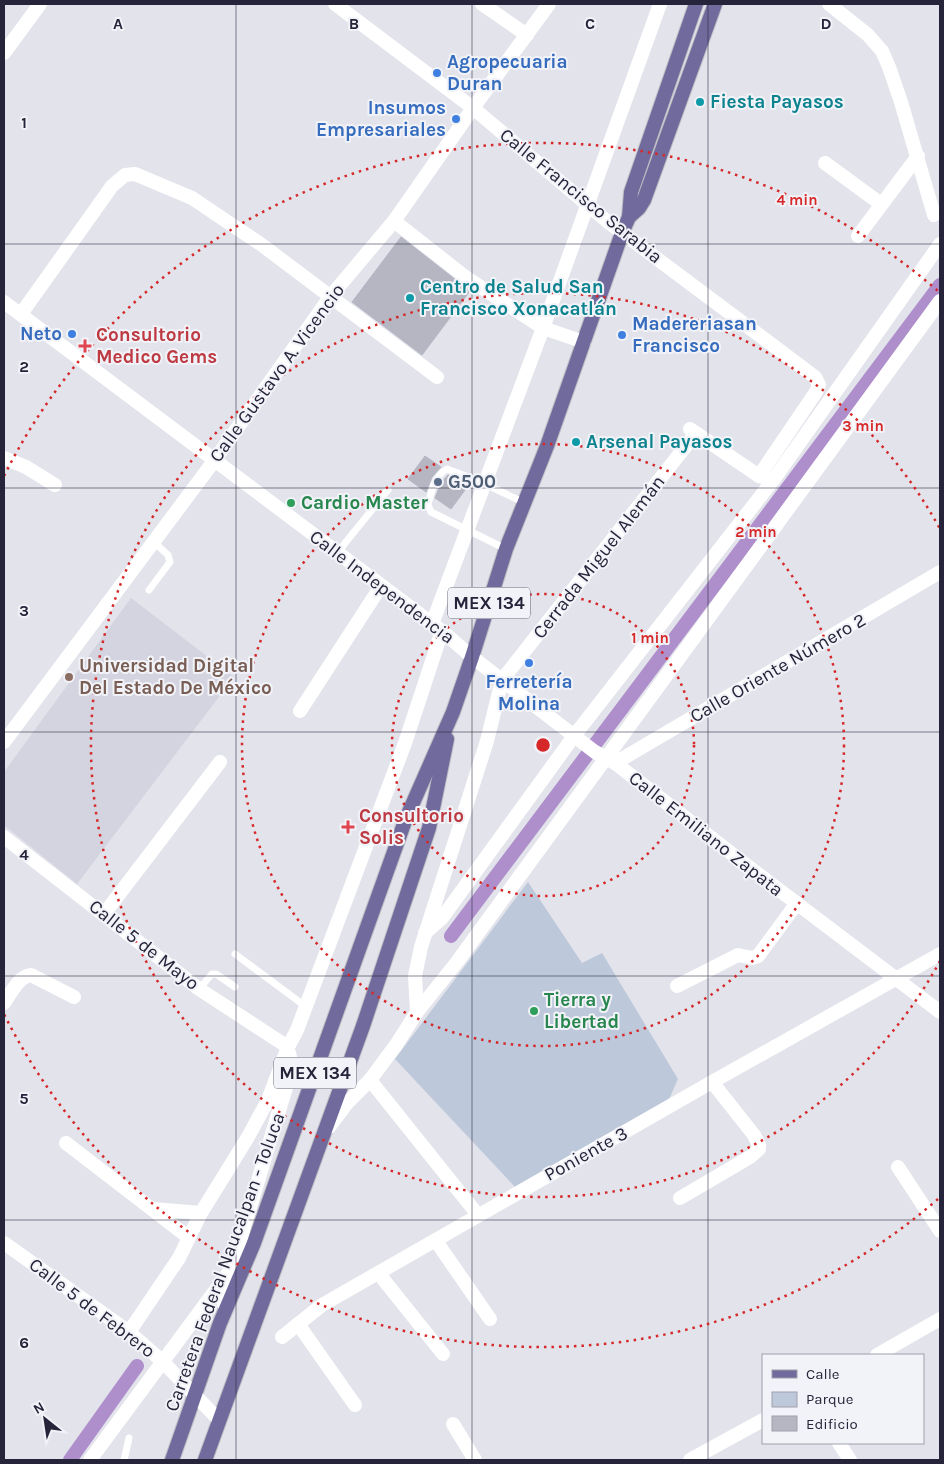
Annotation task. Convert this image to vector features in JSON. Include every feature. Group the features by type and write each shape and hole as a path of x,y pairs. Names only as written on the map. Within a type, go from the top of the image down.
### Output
{"main road":[{"name":"Carretera Federal Naucalpan - Toluca","path":"630,217 631,192 696,4"},
{"name":"Carretera Federal Naucalpan - Toluca","path":"172,1460 220,1323 254,1243 405,821 452,712 506,549 525,503 622,233 630,217 640,208 644,200 715,4"},
{"name":"Carretera Federal Naucalpan - Toluca","path":"205,1460 363,1026 429,828 452,712"}],"street":[{"path":"4,53 40,4"},
{"name":"Calle Francisco Sarabia","path":"335,4 473,108 622,233 812,374 819,384 816,392 759,476"},
{"path":"482,4 527,35"},
{"name":"Calle Gustavo A. Vicencio","path":"4,742 214,461 330,297 394,221 549,4"},
{"path":"132,1335 179,1258 201,1213 248,1137 268,1100 288,1047 297,1030 402,752 437,628 484,484 543,328 660,4"},
{"path":"837,6 882,51 918,156 934,215"},
{"path":"858,236 918,156"},
{"path":"825,163 881,204"},
{"path":"21,314 112,186 124,175 135,174 205,205 437,377"},
{"path":"394,221 464,276 543,328 584,342"},
{"path":"322,1138 343,1108 370,1080 417,1012 457,962 774,479 940,244"},
{"path":"425,933 442,918 595,751 940,301"},
{"name":"Calle Independencia","path":"4,302 472,656"},
{"name":"Cerrada Miguel Alemán","path":"502,680 693,431 759,476"},
{"path":"4,458 26,467 55,485"},
{"path":"759,476 774,479"},
{"name":"Calle Oriente Número 2","path":"595,751 940,572"},
{"path":"300,711 381,586"},
{"name":"Calle Emiliano Zapata","path":"472,656 940,1012"},
{"path":"417,1012 415,976 417,961 487,741 502,680"},
{"path":"104,914 220,762"},
{"name":"Calle 5 de Mayo","path":"4,837 200,989 288,1047"},
{"path":"677,986 738,955 752,958 758,956 797,903"},
{"name":"Poniente 3","path":"282,1337 322,1305 940,954"},
{"path":"4,1003 22,978 31,974 74,997"},
{"path":"220,1323 232,1267 288,1081 290,1061 288,1047"},
{"path":"370,1080 478,1215"},
{"path":"680,1198 750,1157 759,1149 754,1135 712,1082"},
{"path":"66,1143 188,1238"},
{"path":"898,1166 940,1231"},
{"path":"153,1209 201,1213"},
{"path":"436,1241 490,1319"},
{"name":"Calle 5 de Febrero","path":"4,1243 132,1335 157,1357 219,1420"},
{"path":"90,1460 157,1357 254,1243"},
{"path":"379,1274 443,1354"},
{"path":"879,1354 940,1319"},
{"path":"298,1324 355,1406"},
{"path":"690,1460 762,1421"},
{"path":"453,1424 475,1460"},
{"path":"840,1444 850,1460"}],"lane":[{"path":"506,549 431,512 428,505 432,491 438,477 447,470 474,478 525,503"},
{"path":"337,553 388,490"},
{"path":"149,590 170,562 168,555 154,542"},
{"path":"235,954 305,1006"},
{"path":"200,989 212,974 216,974 235,987"},
{"path":"124,1460 129,1438"}],"shaded area":[{"path":"131,598 234,677 77,884 4,825 4,772"}],"green space":[{"name":"Tierra y Libertad","path":"528,882 582,963 602,953 678,1079 665,1108 516,1188 395,1059"}],"building":[{"name":"Centro de Salud San Francisco Xonacatlán","path":"401,237 470,291 422,355 352,302"},
{"path":"425,456 441,467 432,477 426,492 408,479"},
{"path":"448,475 457,478 468,486 451,509 435,498 441,483"}],"waterway":[{"path":"451,936 940,285"},
{"path":"70,1460 137,1366"}],"place":[{"name":"Agropecuaria Duran","path":"437,73"},
{"name":"Fiesta Payasos","path":"700,102"},
{"name":"Insumos Empresariales","path":"456,119"},
{"name":"Centro de Salud San Francisco Xonacatlán","path":"410,298"},
{"name":"Neto","path":"72,334"},
{"name":"Madereriasan Francisco","path":"622,335"},
{"name":"Consultorio Medico Gems","path":"85,346"},
{"name":"Arsenal Payasos","path":"576,442"},
{"name":"G500","path":"438,482"},
{"name":"Cardio Master","path":"291,503"},
{"name":"Ferretería Molina","path":"529,663"},
{"name":"Universidad Digital Del Estado De México","path":"69,677"},
{"name":"Consultorio Solis","path":"348,827"},
{"name":"Tierra y Libertad","path":"534,1011"}]}
